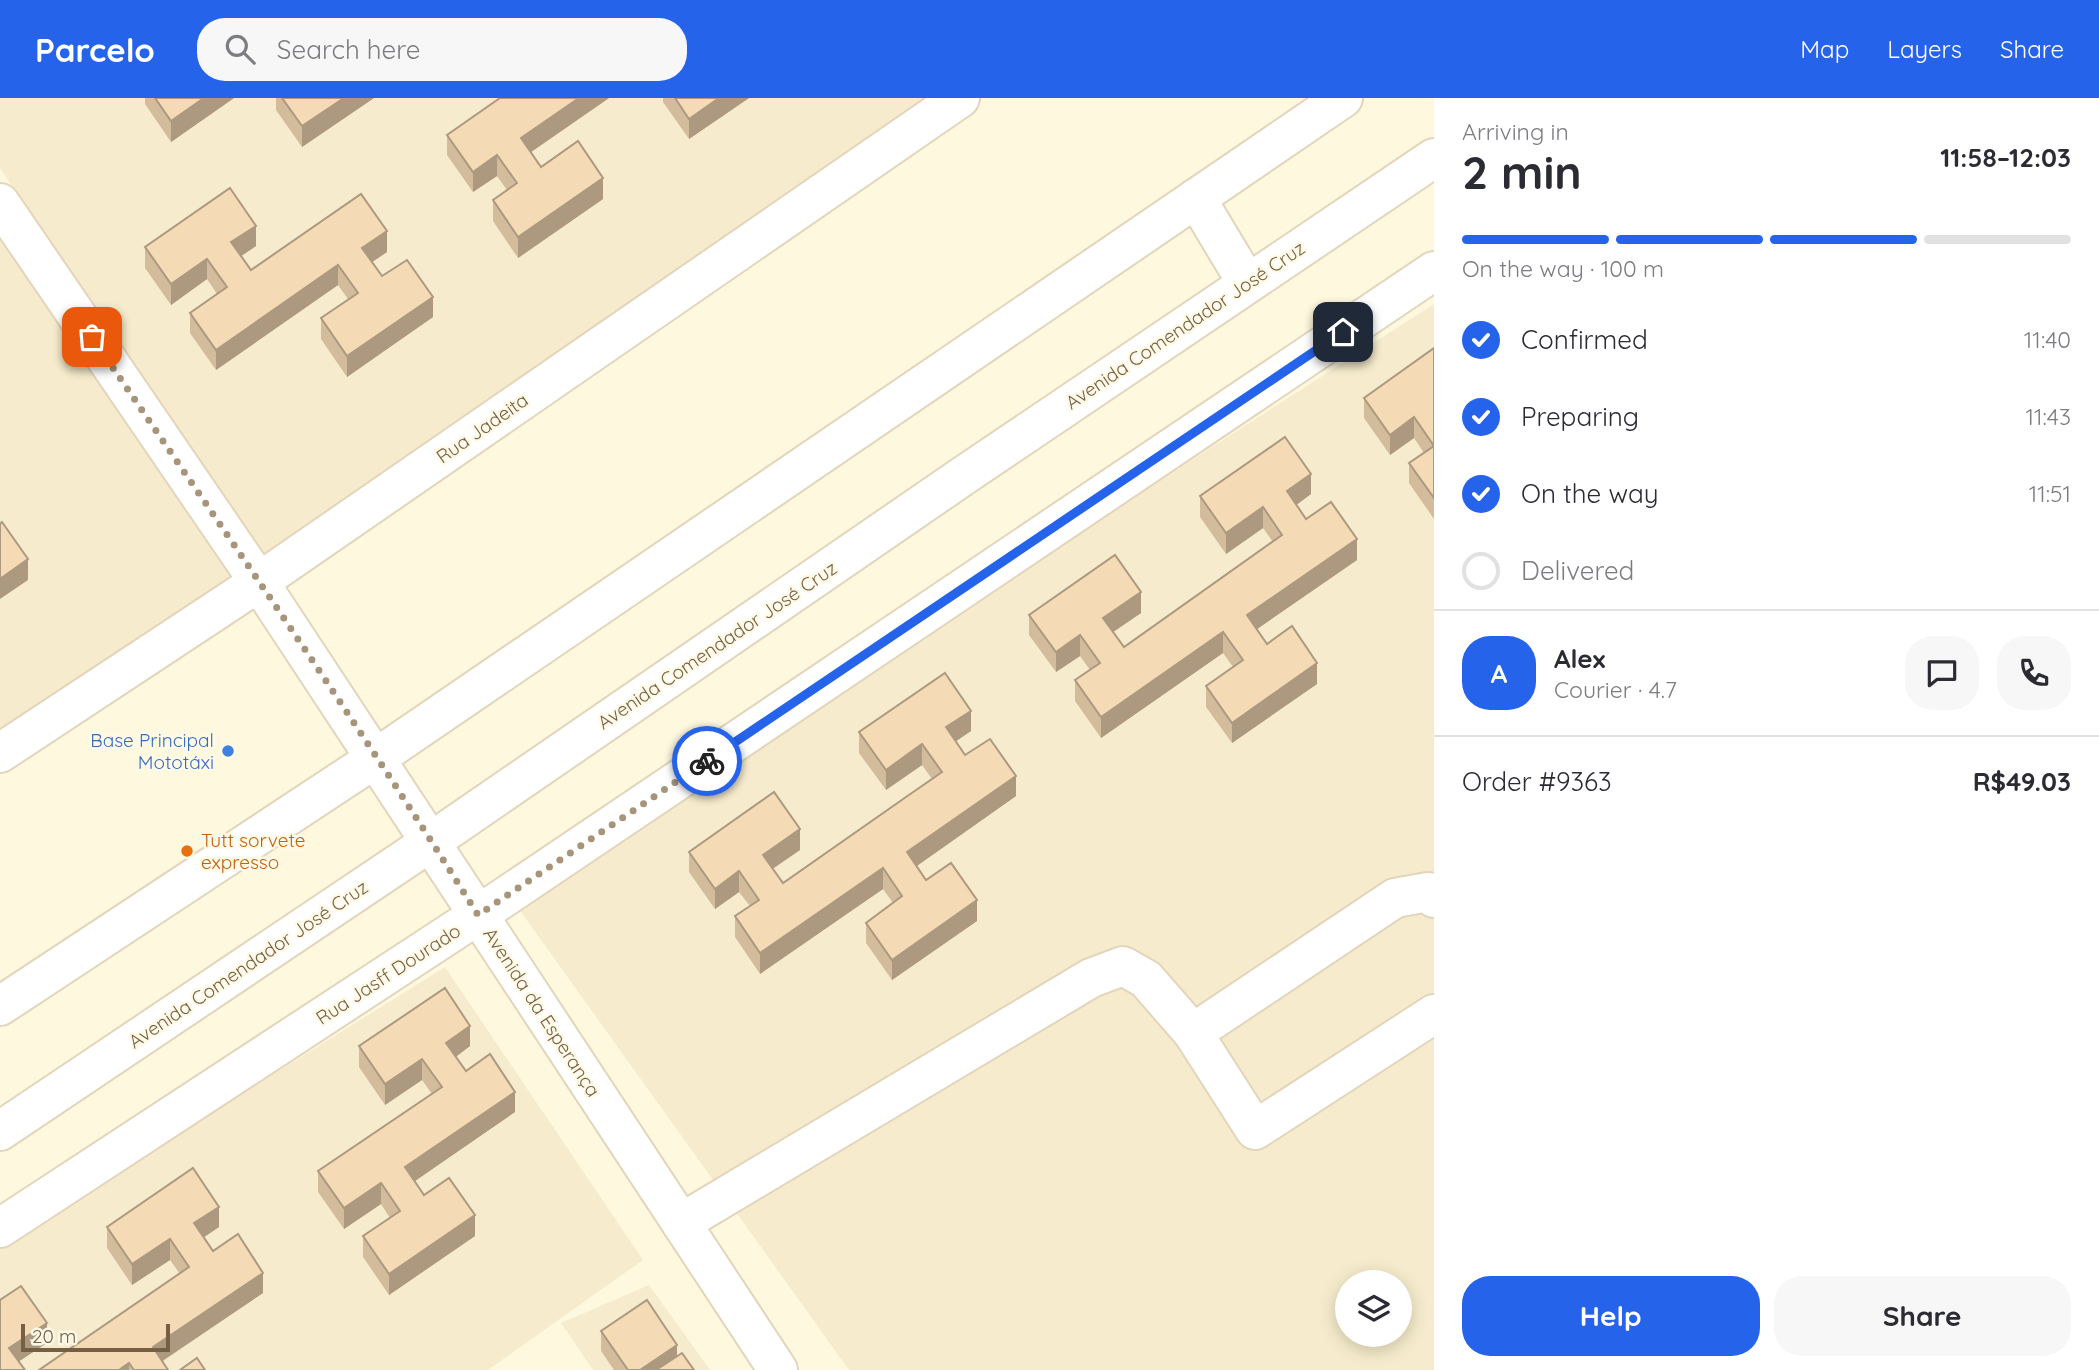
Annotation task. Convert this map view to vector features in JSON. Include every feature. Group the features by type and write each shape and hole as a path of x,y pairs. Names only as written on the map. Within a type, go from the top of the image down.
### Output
{"street":[{"name":"Rua Jadeita","path":"0,753 259,582 960,98"},
{"path":"0,1006 376,758 1343,98"},
{"name":"Avenida Comendador José Cruz","path":"0,1131 432,841 1434,158"},
{"path":"1196,198 1247,283"},
{"name":"Avenida da Esperança","path":"0,203 432,841 778,1370"},
{"name":"Rua Jasff Dourado","path":"0,1227 478,915 1434,271"},
{"path":"1193,1033 1395,898 1428,892 1434,898"},
{"path":"681,1223 1091,978 1123,966 1146,979 1193,1033 1255,1130 1434,1014"}],"shaded area":[{"path":"0,98 970,98 260,564 0,168"},
{"path":"0,208 241,577 0,735"},
{"path":"1434,304 1434,1370 849,1370 511,898"},
{"path":"445,967 643,1260 488,1370 0,1370 0,1245"},
{"path":"649,1285 710,1370 593,1370 561,1323"}],"building":[{"path":"155,98 204,98 171,121"},
{"path":"282,98 344,98 302,126"},
{"path":"500,98 579,98 521,138 541,167 578,141 603,178 518,237 493,200 517,183 497,155 473,172 447,135"},
{"path":"675,98 719,98 689,119"},
{"path":"230,188 256,226 231,242 251,270 361,194 387,231 362,248 382,276 407,260 433,297 347,356 321,318 358,293 338,265 216,350 190,313 227,287 207,259 171,284 145,247"},
{"path":"1434,348 1434,446 1414,417 1390,435 1364,398"},
{"path":"1285,437 1311,474 1287,491 1306,519 1331,502 1357,539 1247,615 1267,644 1292,626 1317,663 1232,723 1206,686 1243,660 1223,632 1101,717 1075,680 1100,663 1080,635 1056,652 1029,615 1115,555 1141,592 1103,618 1124,647 1282,535 1263,507 1226,533 1200,496"},
{"path":"1434,446 1434,498 1409,463"},
{"path":"2,522 28,559 0,579 0,524"},
{"path":"945,673 971,711 946,727 965,755 990,739 1016,776 907,852 926,880 951,863 977,900 892,960 866,923 902,896 883,868 760,953 735,916 759,900 739,871 715,889 689,852 774,792 800,829 763,855 783,883 942,772 922,744 886,770 859,732"},
{"path":"445,988 470,1026 446,1043 466,1071 490,1054 515,1092 405,1167 424,1195 449,1178 475,1215 389,1274 363,1236 400,1211 381,1183 344,1208 318,1171 442,1087 422,1059 385,1084 359,1046"},
{"path":"193,1168 219,1207 194,1223 213,1251 238,1234 263,1273 153,1347 168,1370 134,1370 129,1363 119,1370 39,1370 189,1267 170,1239 132,1264 107,1227"},
{"path":"21,1286 47,1323 9,1348 25,1370 0,1370 0,1300"},
{"path":"647,1300 677,1345 640,1370 628,1370 601,1331"},
{"path":"682,1353 694,1370 656,1370"},
{"path":"197,1358 205,1370 180,1370"}],"way so far":[{"path":"92,337 432,841 478,915 707,761"}],"place":[{"name":"Base Principal Mototáxi","path":"228,751"},
{"name":"Tutt sorvete expresso","path":"187,851"}],"route":[{"path":"707,761 1343,332"}]}
